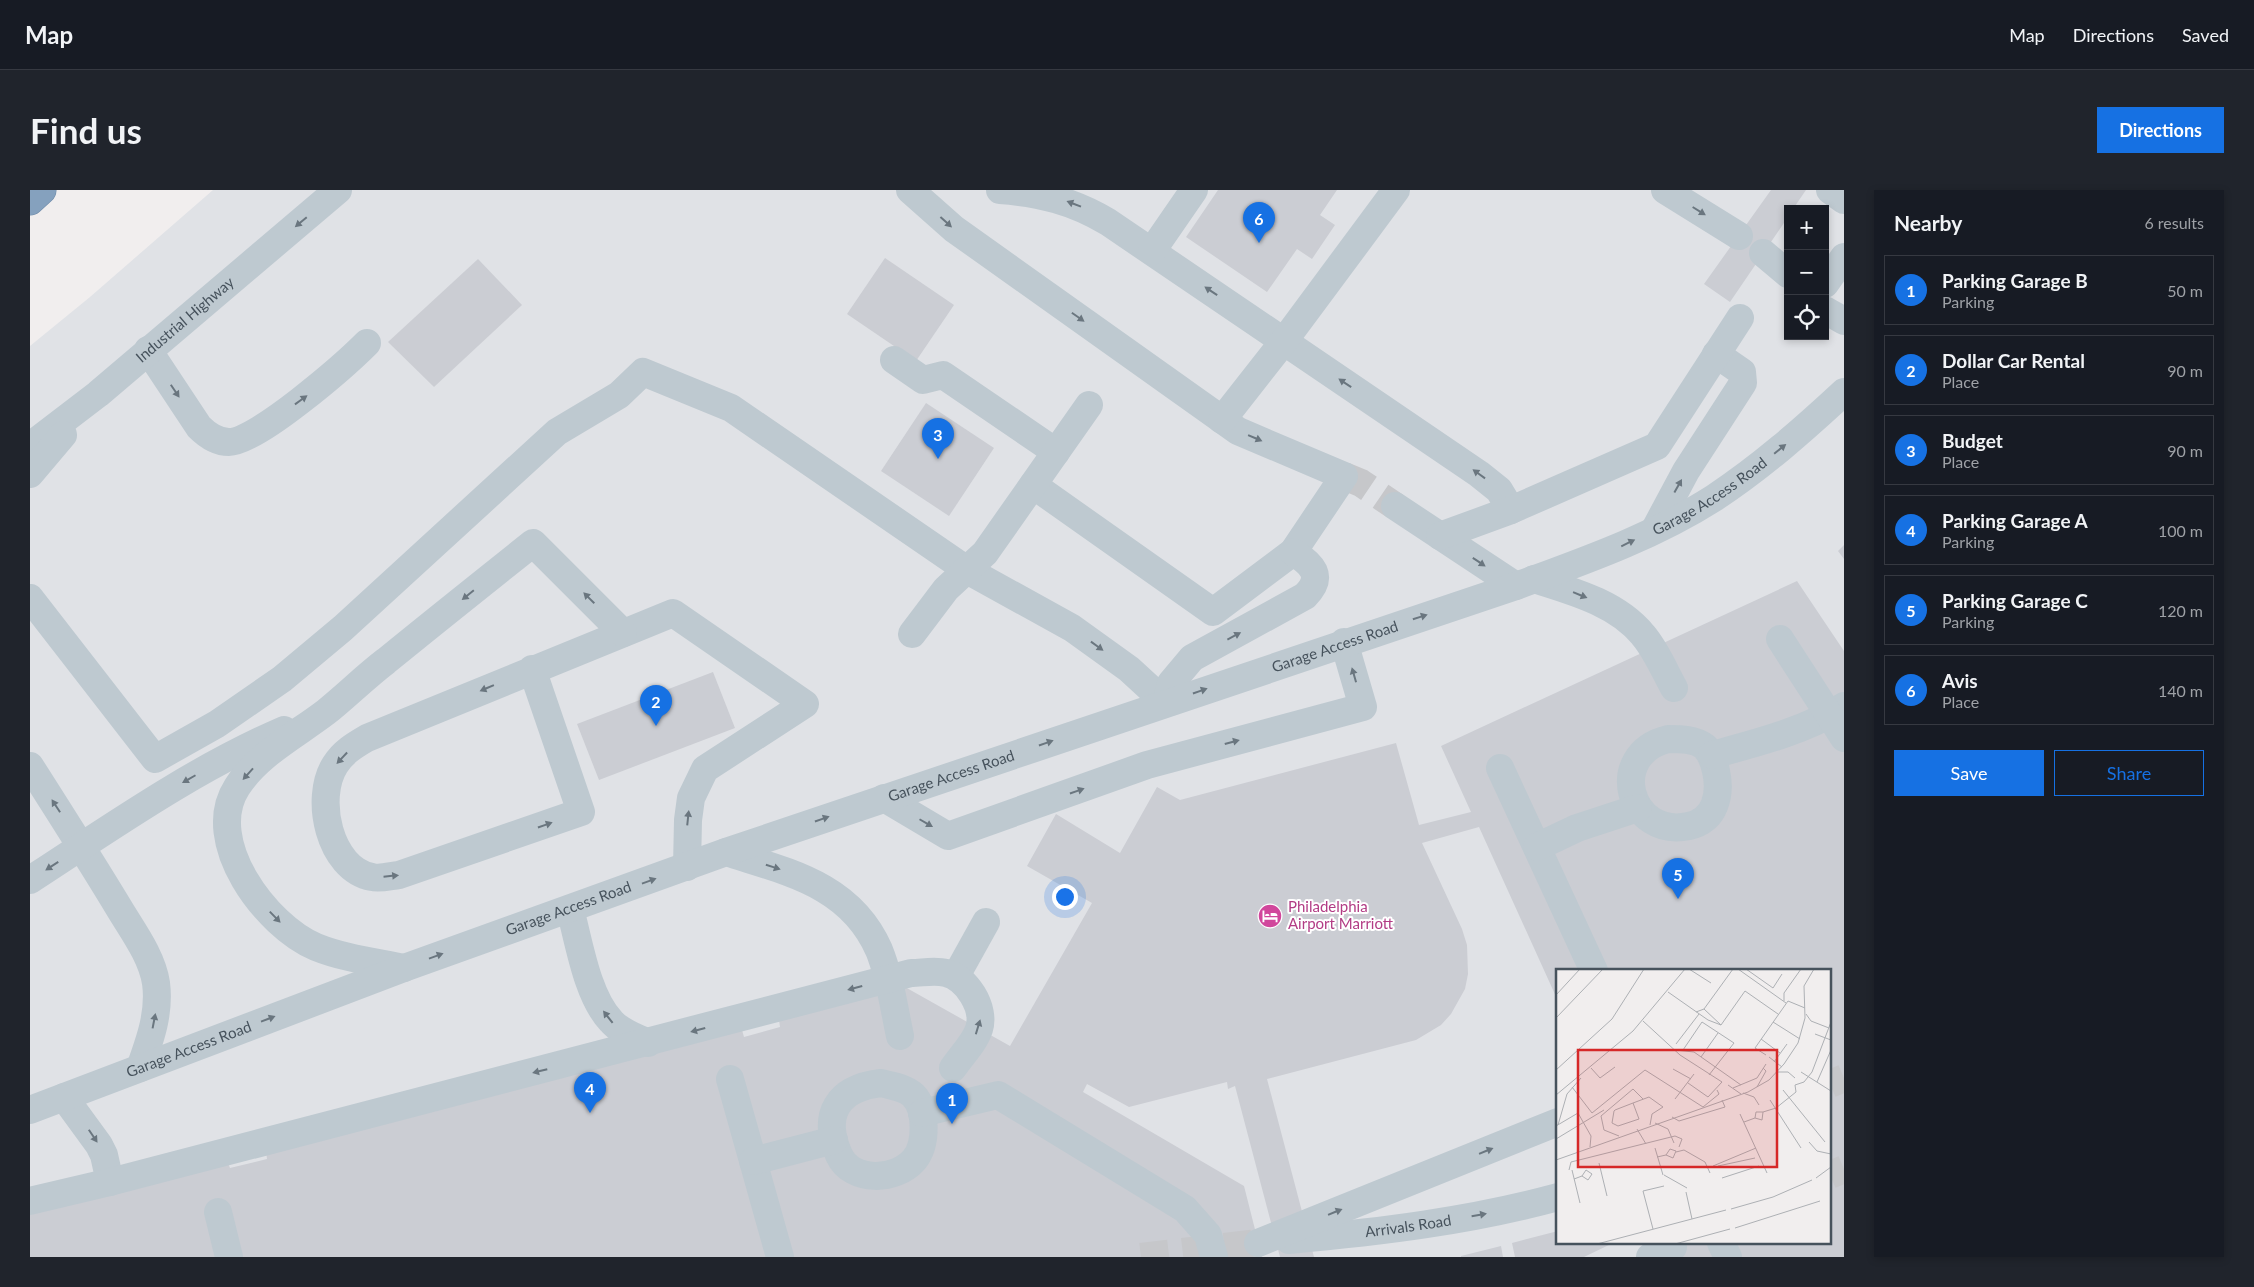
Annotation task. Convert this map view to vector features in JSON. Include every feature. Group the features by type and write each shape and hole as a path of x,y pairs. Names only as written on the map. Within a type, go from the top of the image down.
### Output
{"highway":[{"path":"30,201 42,190"}],"street":[{"name":"Industrial Highway","path":"30,446 98,394 338,190"},
{"path":"910,190 954,229 1238,431 1344,476 1293,552 1213,612 1033,485"},
{"path":"1000,190 1027,192 1070,202 1108,222 1479,474 1498,490 1511,510"},
{"path":"1152,251 1194,190"},
{"path":"1222,420 1284,341 1396,190"},
{"path":"1665,190 1739,236"},
{"path":"1830,190 1844,200"},
{"path":"1764,253 1784,270"},
{"path":"1829,278 1844,257"},
{"path":"1829,312 1844,321"},
{"path":"1440,536 1511,510 1657,446 1740,318"},
{"path":"148,350 199,427 207,435 217,440 228,442 252,436 313,391 367,343"},
{"path":"1655,529 1686,471 1743,383 1742,372 1716,354"},
{"path":"894,360 923,380 944,376 1056,452"},
{"path":"30,598 155,759 217,724 282,679 343,628 557,432 619,396 644,372 731,408 967,570 1072,628 1129,669 1166,703 1171,683 1192,658 1305,596 1311,590 1315,580 1313,568 1293,552"},
{"name":"Garage Access Road","path":"30,1110 404,968 726,852 1344,642 1525,583 1605,554 1713,498 1796,436 1844,392"},
{"path":"30,474 98,394"},
{"path":"912,634 946,589 985,553 1089,406"},
{"path":"1395,506 1440,536 1525,583 1602,604 1632,623 1645,636 1674,688"},
{"path":"404,968 345,955 316,946 300,938 278,920 245,879 230,848 227,828 228,814 230,802 236,788 258,763 327,711 384,662 534,543 623,633"},
{"path":"532,669 581,812 399,875 372,877 362,873 351,866 334,845 326,816 326,801 330,775 342,755 367,738 532,669 673,613 805,704 705,769 691,798 688,820 687,867"},
{"path":"1780,639 1837,711 1844,738"},
{"path":"884,798 948,836 1128,774 1147,765 1363,707 1344,642"},
{"path":"30,880 127,815 244,747 327,711"},
{"path":"1712,755 1772,738 1837,711"},
{"path":"1680,739 1694,741 1705,747 1712,755 1719,792 1710,814 1700,822 1689,826 1665,825 1653,822 1638,808 1633,796 1632,774 1640,755 1656,742 1680,739"},
{"path":"30,766 82,846 140,944 156,980 156,1011 153,1029 140,1068"},
{"path":"1500,768 1593,969"},
{"path":"1537,846 1577,828 1638,808"},
{"path":"726,852 818,884 835,896 863,923 872,938 888,979 900,1036"},
{"path":"570,909 591,984 603,1012 612,1023 648,1043"},
{"path":"956,976 986,922"},
{"path":"30,1201 648,1043 911,973 934,972 956,976 975,1000 980,1019 979,1029 953,1068"},
{"path":"730,1079 780,1257"},
{"path":"881,1083 905,1089 914,1096 922,1113 922,1134 916,1158 908,1166 897,1172 873,1176 852,1170 844,1164 834,1140 832,1119 836,1106 843,1096 865,1085 881,1083"},
{"path":"922,1113 998,1095 1185,1209 1208,1235 1214,1257"},
{"path":"64,1097 99,1145 104,1155 110,1182"},
{"name":"Arrivals Road","path":"1556,1123 1258,1243 1374,1232 1524,1206 1556,1198"},
{"path":"753,1161 834,1140"},
{"path":"218,1212 229,1257"},
{"path":"1722,1244 1728,1257"}],"shaded area":[{"path":"213,190 1844,190 1844,1257 30,1257 30,346 90,297"}],"building":[{"path":"1218,190 1337,190 1320,215 1335,225 1312,259 1297,249 1267,292 1186,237"},
{"path":"1771,190 1806,190 1796,205 1784,205 1784,223 1730,302 1704,284"},
{"path":"885,258 954,305 916,361 847,314"},
{"path":"478,259 522,305 434,387 388,342"},
{"path":"926,403 994,448 949,516 881,471"},
{"path":"1844,545 1844,559 1838,551"},
{"path":"1797,581 1844,651 1844,1257 1678,1257 1672,1244 1832,1244 1832,969 1556,969 1556,997 1479,827 1422,843 1462,929 1467,945 1468,974 1465,989 1451,1014 1441,1025 1416,1040 1267,1079 1314,1257 1280,1257 1235,1086 1228,1089 1227,1082 1129,1107 1087,1084 1083,1092 1244,1186 1262,1257 30,1257 30,1213 227,1161 230,1168 267,1159 266,1151 742,1030 744,1037 780,1027 779,1020 905,987 1010,1046 1092,903 1027,866 1056,814 1120,853 1157,787 1180,800 1396,743 1419,825 1471,812 1441,746"},
{"path":"713,672 735,728 599,780 577,724"},
{"path":"1556,1232 1556,1244 1611,1244 1584,1257 1515,1257 1512,1243"},
{"path":"1501,1246 1503,1257 1461,1257 1461,1256"}],"tunnel":[{"path":"1344,476 1361,483 1395,506"},
{"path":"1832,1083 1844,1078"},
{"path":"1832,1174 1844,1169"},
{"path":"1141,1257 1258,1243"}],"place":[{"name":"Avis","path":"1259,243"},
{"name":"Budget","path":"938,459"},
{"name":"Dollar Car Rental","path":"656,726"},
{"name":"Parking Garage C","path":"1678,899"},
{"name":"Philadelphia Airport Marriott","path":"1270,916"},
{"name":"Parking Garage A","path":"590,1113"},
{"name":"Parking Garage B","path":"952,1124"}]}
